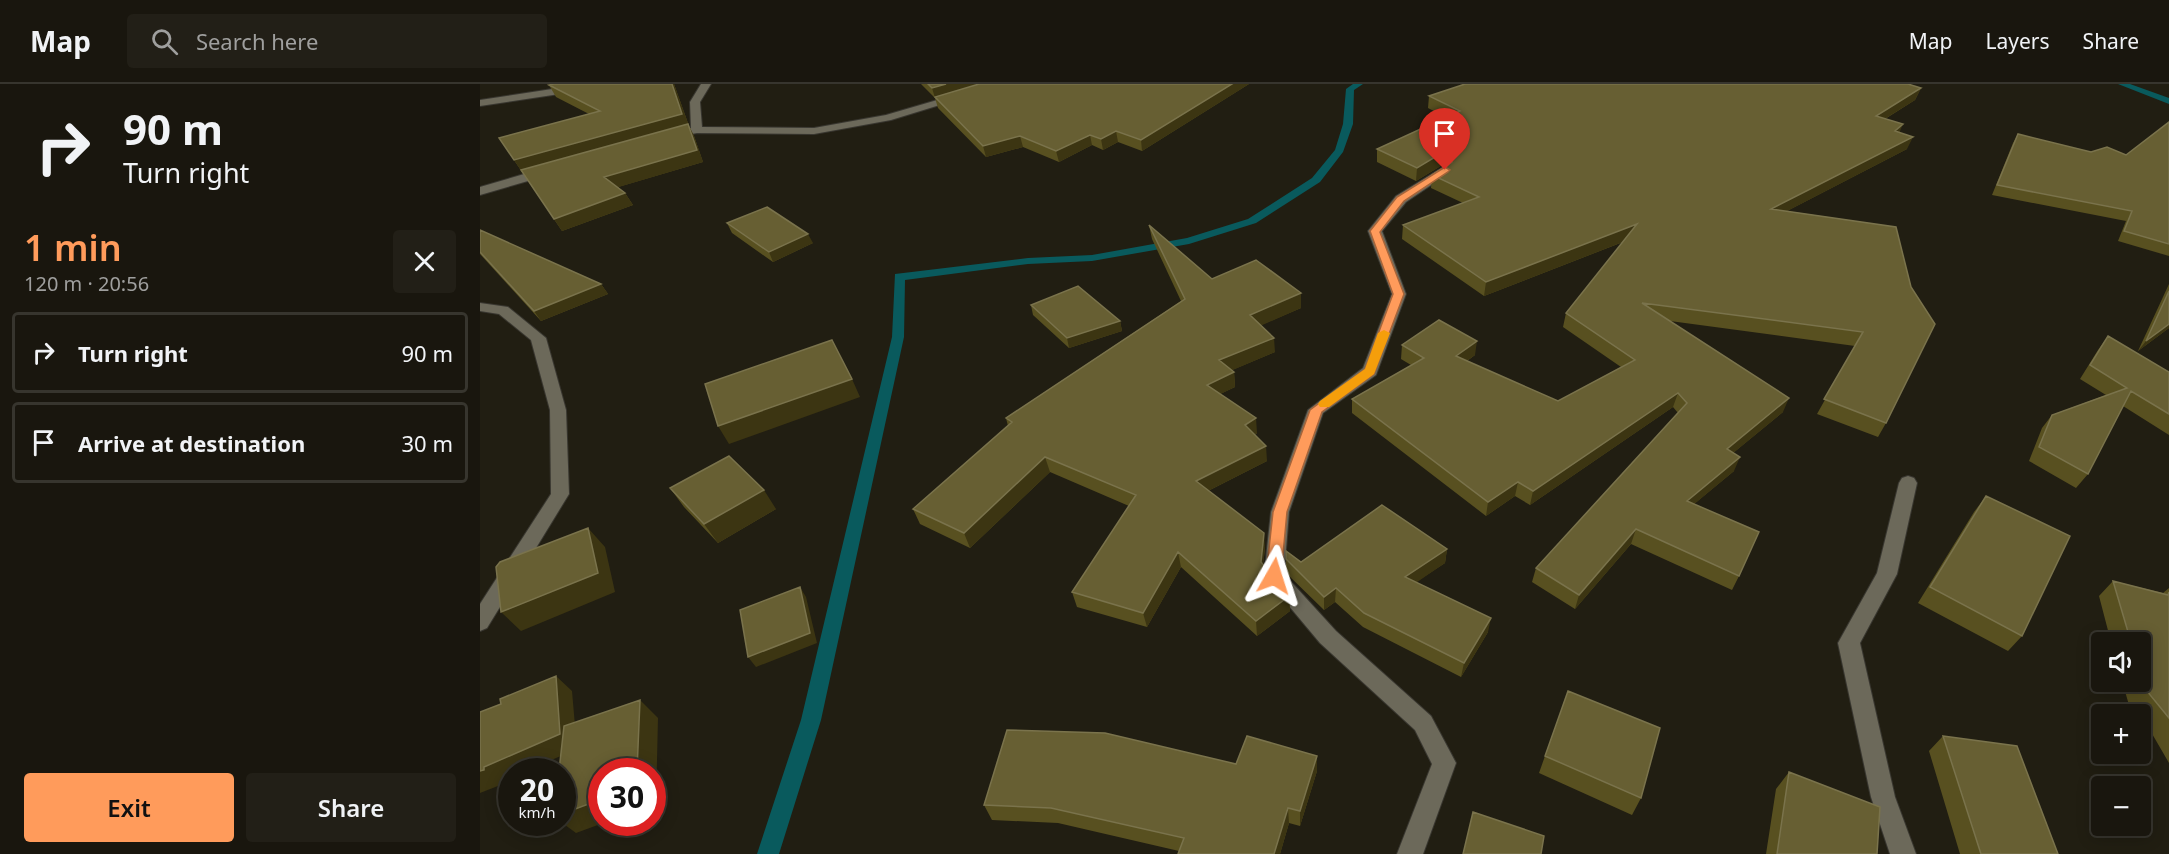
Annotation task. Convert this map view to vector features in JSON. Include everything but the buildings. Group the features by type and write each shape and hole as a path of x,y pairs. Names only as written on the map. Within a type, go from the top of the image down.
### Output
{"street":[{"path":"480,103 606,84"},
{"path":"697,130 695,102 706,84"},
{"path":"654,140 697,130 814,131 887,118 1003,84"},
{"path":"480,191 556,168"},
{"path":"1410,854 1444,763 1423,723 1328,637 1274,576 1280,512 1316,410 1370,371 1399,294 1375,231 1401,199 1445,170"},
{"path":"480,307 503,310 538,338 558,410 560,494 480,622"},
{"path":"1903,854 1883,797 1849,643 1887,574 1908,483"}],"waterway":[{"path":"768,854 811,720 898,337 899,277 1028,261 1092,258 1189,241 1252,221 1316,180 1340,150 1348,124 1350,89 1359,84"},
{"path":"2122,84 2169,101"}],"slow traffic":[{"path":"1324,404 1370,371 1384,333"}],"route":[{"path":"1274,576 1280,512 1316,410 1370,371 1399,294 1375,231 1401,199 1445,170"}]}
